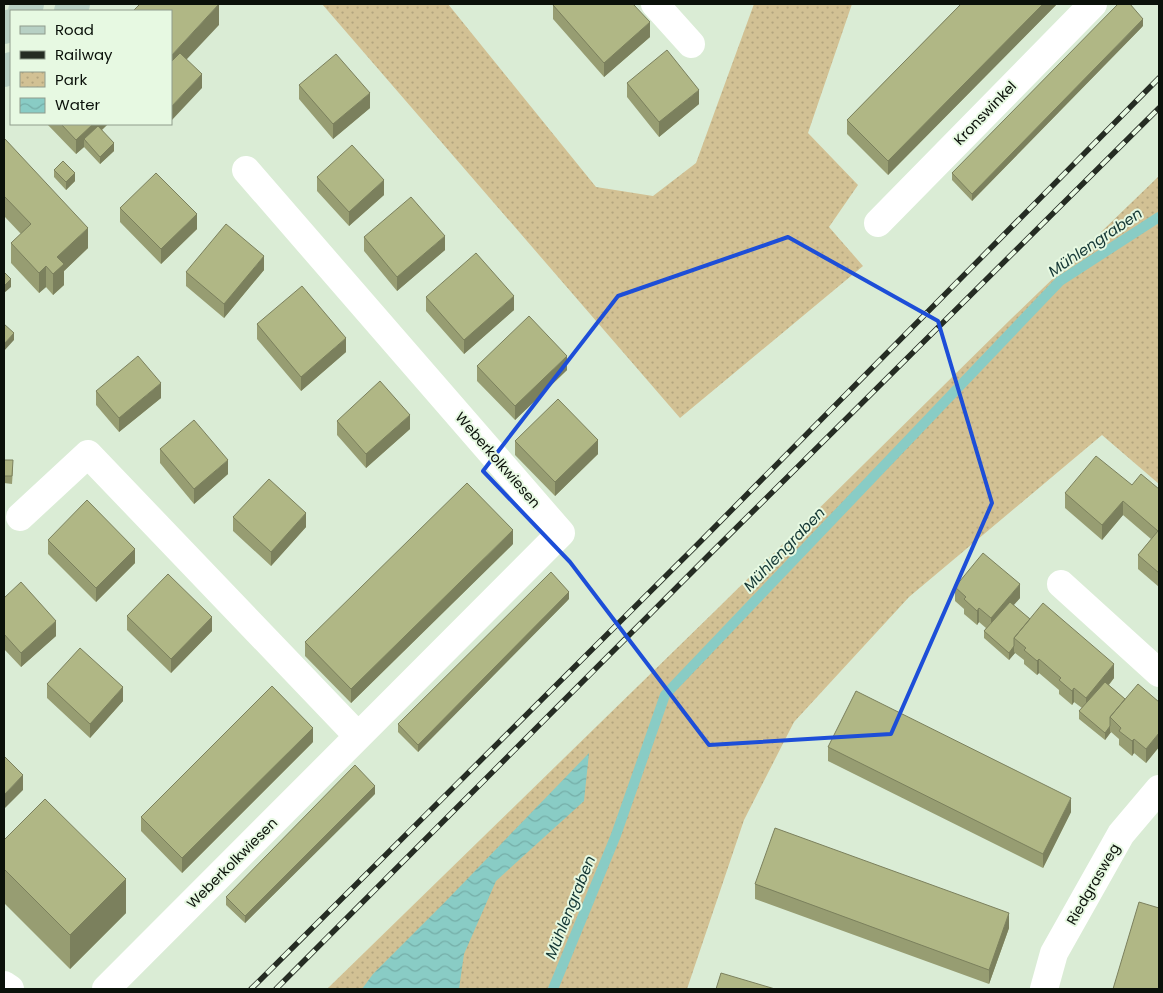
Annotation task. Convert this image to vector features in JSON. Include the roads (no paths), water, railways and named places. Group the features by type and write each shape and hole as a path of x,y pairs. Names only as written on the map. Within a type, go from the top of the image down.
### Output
{"street":[{"path":"655,4 691,44"},
{"name":"Kronswinkel","path":"878,223 1092,4"},
{"name":"Weberkolkwiesen","path":"106,989 561,533 246,170"},
{"path":"20,517 88,454 358,736"},
{"path":"1061,584 1159,673"},
{"name":"Riedgrasweg","path":"1044,989 1054,954 1121,834 1159,789"},
{"path":"4,985 10,989"}],"water":[{"path":"589,753 584,801 496,881 464,954 459,989 362,989 373,974"}],"waterway":[{"name":"Mühlengraben","path":"553,989 616,835 665,695 1060,281 1159,217"}],"railway":[{"path":"251,989 698,544 1159,78"},
{"path":"276,989 1159,108"}]}
